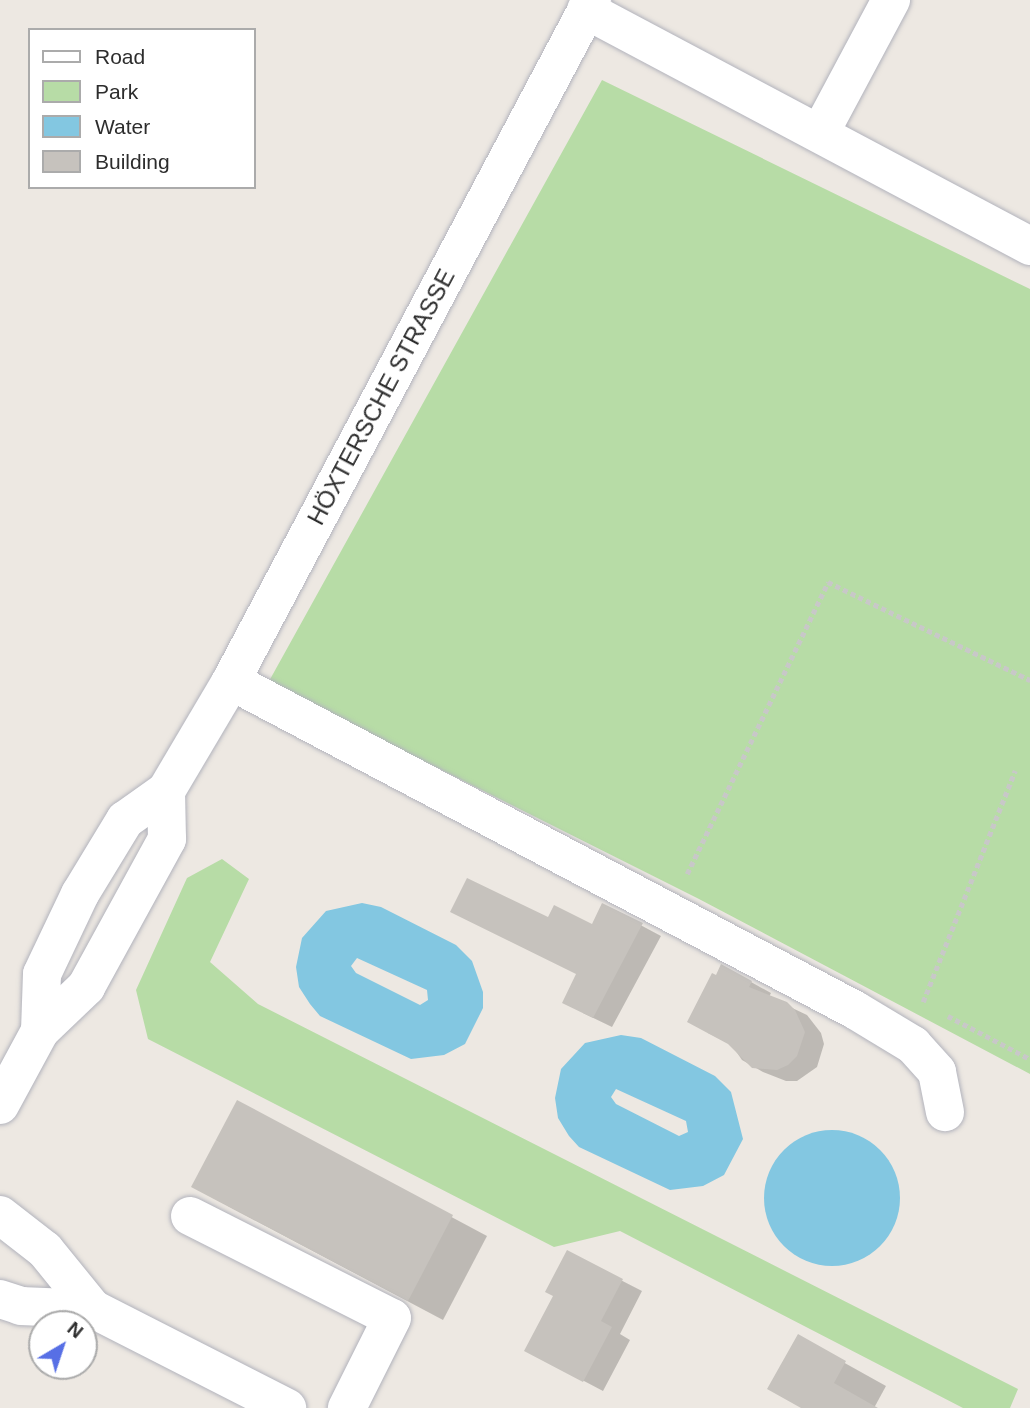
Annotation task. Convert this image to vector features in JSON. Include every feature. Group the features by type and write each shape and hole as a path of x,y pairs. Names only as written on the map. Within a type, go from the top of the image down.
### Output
{"street":[{"path":"820,133 891,0"},
{"path":"589,5 1030,246"},
{"name":"HÖXTERSCHE STRASSE","path":"40,1031 42,974 80,894 125,820 166,792 231,681 589,5"},
{"path":"231,681 890,1031 913,1045 936,1072 946,1112"},
{"name":"HÖXTERSCHE STRASSE","path":"0,1105 40,1031 86,987 167,839 166,792"},
{"path":"0,1215 45,1250 93,1309 237,1396 287,1408"},
{"path":"190,1216 392,1318 347,1408"},
{"path":"0,1299 22,1306 93,1309"}],"path":[{"path":"683,881 828,582 1030,680"},
{"path":"1015,771 923,1002 1030,1059"}],"green space":[{"path":"602,80 1030,289 1030,1074 699,899 268,683"},
{"path":"222,859 249,879 210,962 258,1004 1018,1389 1010,1408 963,1408 620,1231 554,1247 148,1039 136,990 187,878"}],"water":[{"path":"362,903 381,907 456,945 472,961 483,992 483,1008 465,1044 444,1055 411,1059 320,1016 299,987 296,967 302,938 326,911","holes":["357,958 427,990 428,1000 420,1005 356,973 351,966"]},
{"path":"621,1035 641,1038 715,1076 731,1092 743,1139 724,1175 703,1186 670,1190 579,1147 558,1118 555,1098 561,1069 585,1043","holes":["616,1089 686,1121 688,1132 679,1136 616,1104 611,1097"]},
{"path":"832,1130 858,1135 880,1150 895,1172 900,1198 895,1224 880,1246 858,1261 832,1266 806,1261 784,1246 769,1224 764,1198 769,1172 784,1150 806,1135"}],"building":[{"path":"467,878 548,917 554,905 592,924 602,903 643,923 593,1018 562,1003 576,974 450,912"},
{"path":"721,964 752,981 749,987 787,1002 795,1010 805,1032 797,1056 788,1065 777,1070 752,1068 728,1044 687,1022 712,973 716,975"},
{"path":"237,1100 453,1215 408,1301 191,1187"},
{"path":"567,1250 623,1279 601,1321 612,1327 583,1382 524,1351 553,1296 545,1292"},
{"path":"798,1334 846,1361 834,1383 878,1408 801,1408 767,1389"}]}
